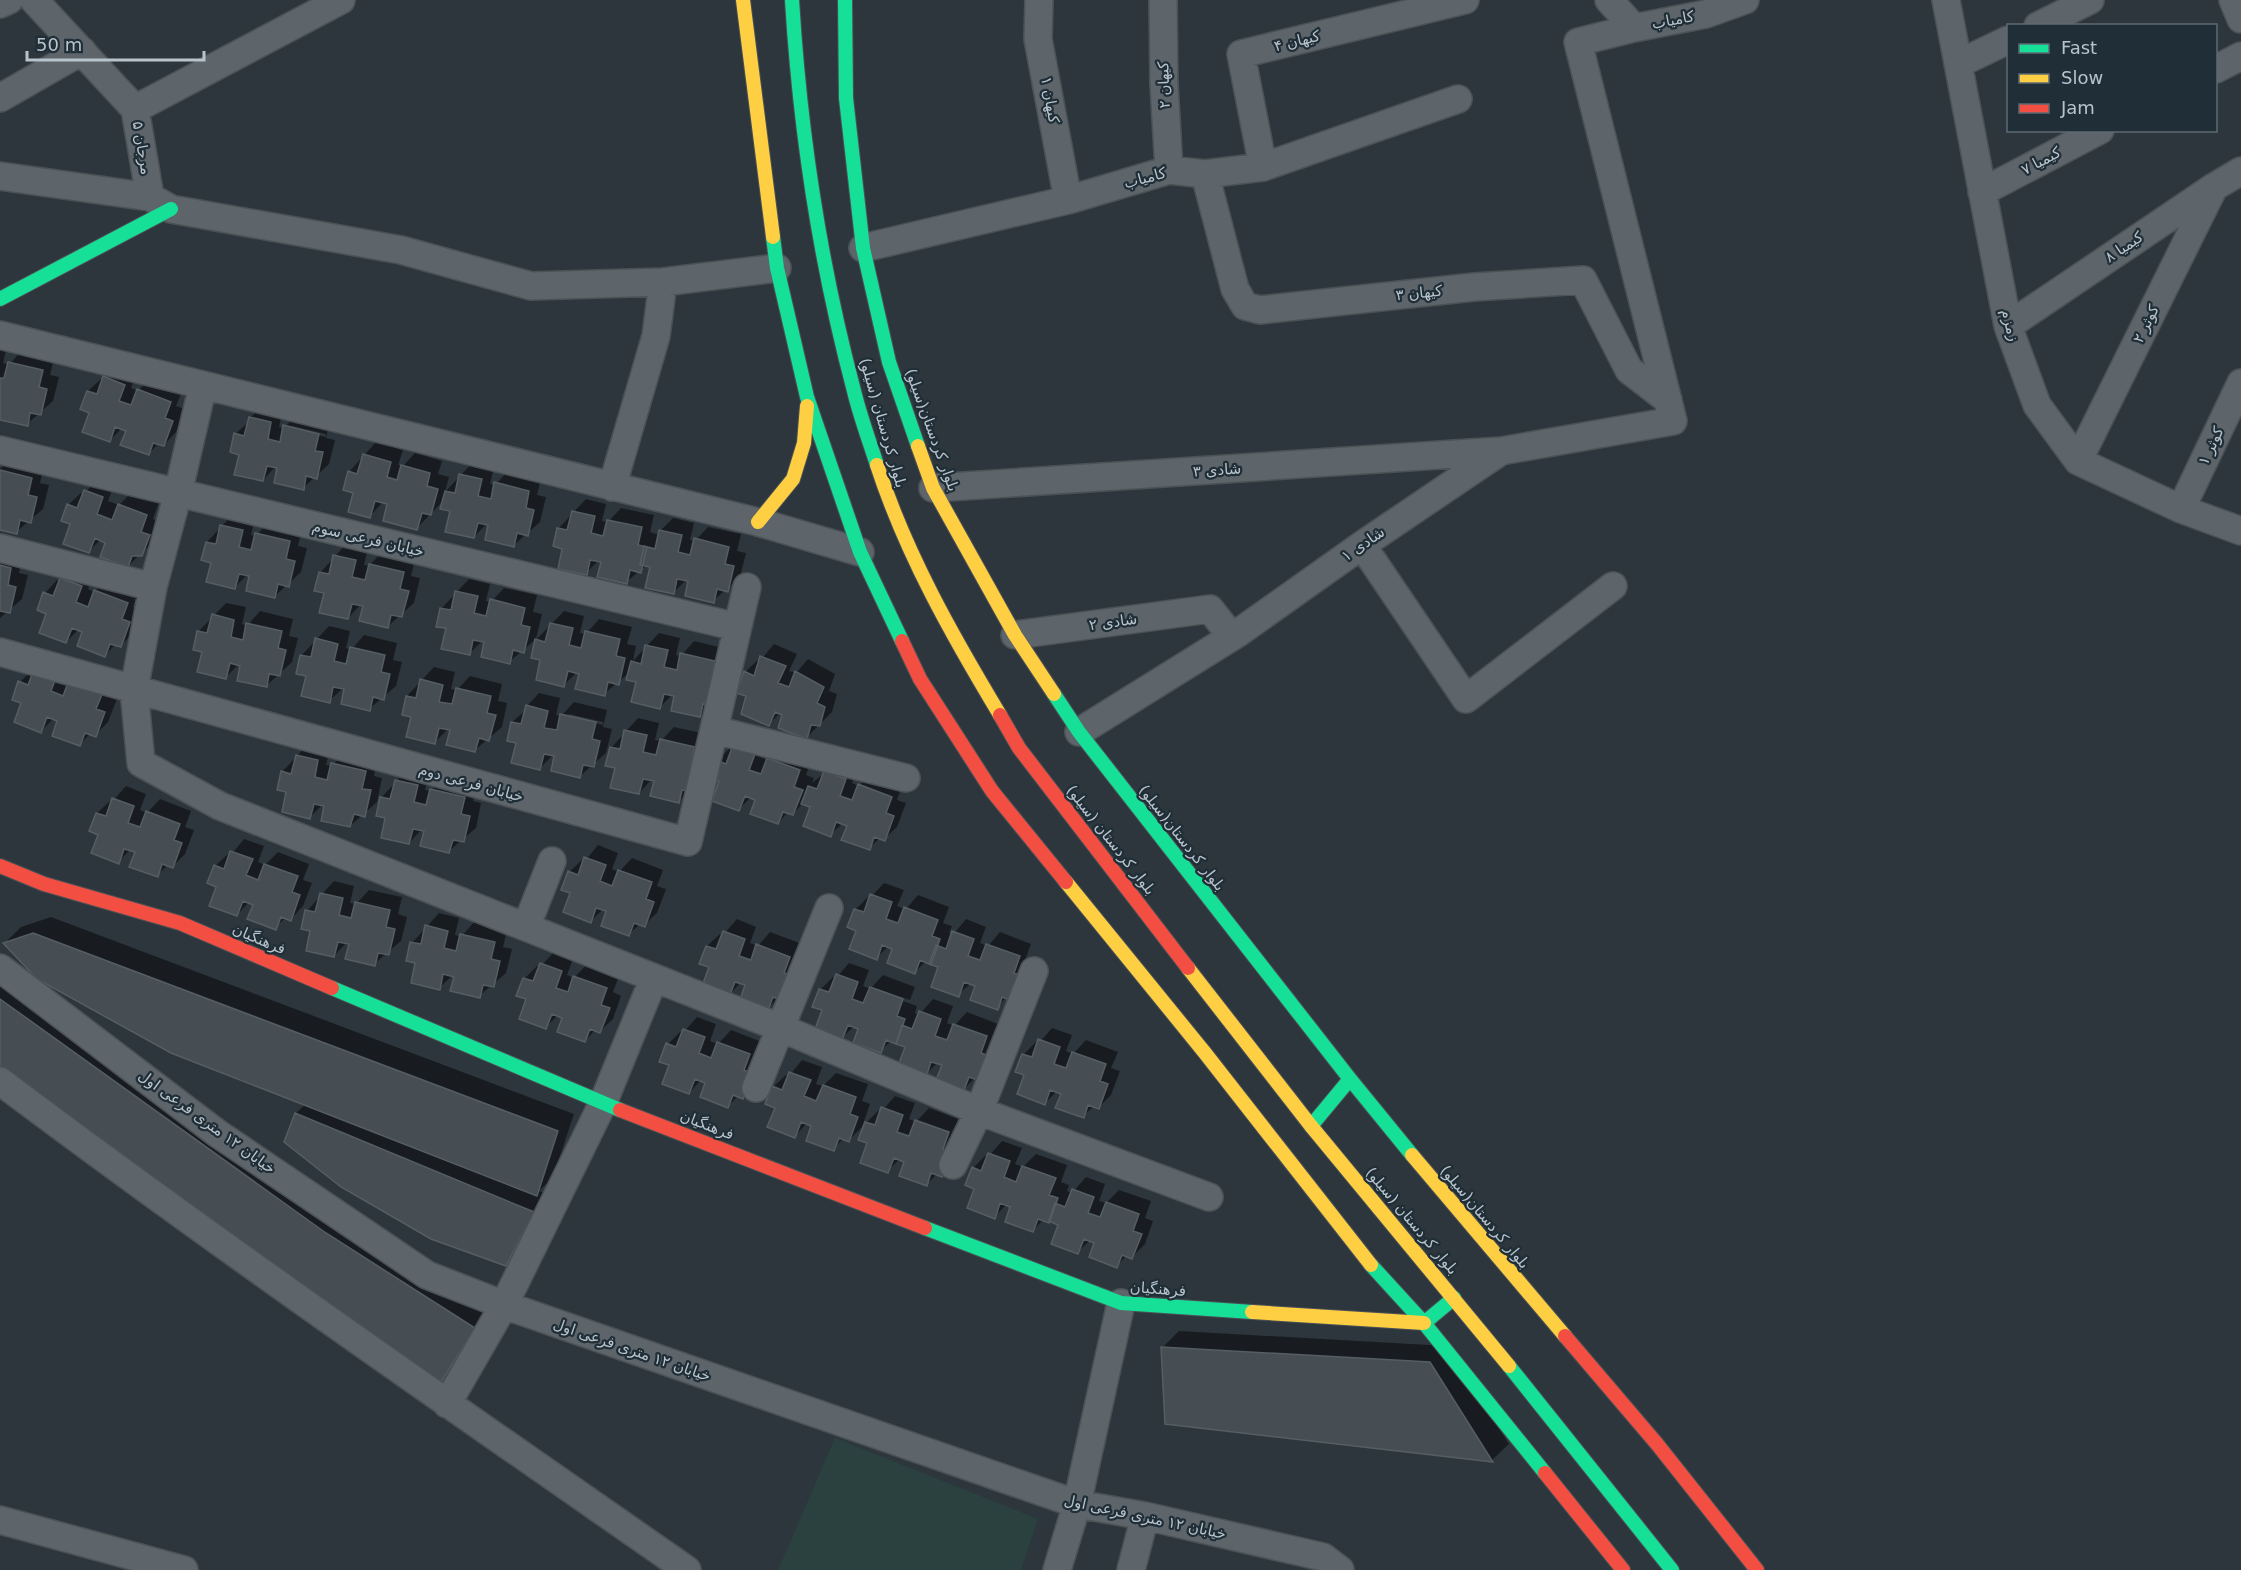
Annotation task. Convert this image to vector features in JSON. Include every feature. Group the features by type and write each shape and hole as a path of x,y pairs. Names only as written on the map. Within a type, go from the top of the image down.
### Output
{"main road":[{"path":"743,0 777,268 807,398 860,552 920,679 992,791 1205,1053 1367,1261 1424,1323 1623,1570"},
{"name":"بلوار کردستان (سیلو)","path":"792,0 797,80 823,256 854,392 890,505 945,623 1019,748 1311,1126 1454,1298 1672,1570"},
{"name":"بلوار کردستان(سیلو)","path":"844,0 846,98 863,248 889,362 933,488 1015,635 1079,732 1350,1079 1452,1204 1657,1444 1757,1570"},
{"path":"0,299 161,203"},
{"path":"758,522 793,478 804,442 807,398"},
{"name":"فرهنگیان","path":"0,866 44,884 180,923 603,1103 1121,1303 1424,1323"},
{"path":"1311,1126 1350,1079"},
{"path":"1424,1323 1454,1298"}],"street":[{"path":"0,4 9,0"},
{"name":"مرجان ۵","path":"0,176 161,203 135,109 341,0"},
{"name":"کیهان ۱","path":"1039,0 1038,39 1068,200"},
{"name":"کیهان ۲","path":"1163,0 1164,84 1169,170"},
{"name":"کیهان ۴","path":"1263,167 1241,54 1465,0"},
{"path":"1609,0 1634,28"},
{"name":"کامیاب","path":"1670,411 1578,42 1706,14 1746,0"},
{"name":"زمزم","path":"1946,0 2008,326 2037,405 2078,460 2181,509 2241,531"},
{"path":"2042,24 2090,0"},
{"path":"2234,0 2241,19"},
{"path":"48,4 82,51 135,109"},
{"path":"1958,64 2007,40"},
{"path":"0,98 82,51"},
{"path":"2217,68 2241,56"},
{"name":"کامیاب","path":"863,248 1068,200 1169,170 1205,174 1263,167 1458,99"},
{"name":"کیمیا ۷","path":"1982,192 2096,132"},
{"name":"کیمیا ۸","path":"2008,326 2241,171"},
{"name":"کیهان ۳","path":"1205,174 1235,289 1245,306 1260,310 1474,287 1583,280 1629,370 1670,411"},
{"name":"کوثر ۲","path":"2078,460 2214,187"},
{"path":"161,203 401,250 531,286 663,282 777,268"},
{"path":"612,487 656,336 663,282"},
{"path":"0,335 758,522 860,552"},
{"name":"کوثر ۱","path":"2181,509 2241,383"},
{"path":"203,385 153,587 134,690 141,763 220,806 782,1028 979,1111 1209,1197"},
{"name":"شادی ۱","path":"1079,732 1232,637 1362,545 1501,452 1670,411"},
{"name":"خیابان فرعی سوم","path":"0,450 737,627"},
{"name":"شادی ۳","path":"933,488 1501,452"},
{"path":"1362,545 1466,699 1613,586"},
{"path":"0,548 153,587"},
{"name":"خیابان فرعی دوم","path":"0,652 688,842 747,587"},
{"name":"شادی ۲","path":"1015,635 1210,609 1232,637"},
{"path":"715,730 906,778"},
{"path":"526,927 552,861"},
{"path":"756,1088 829,908"},
{"name":"خیابان ۱۲ متری فرعی اول","path":"0,968 217,1133 427,1275 504,1305 1077,1504 1145,1516 1323,1557 1340,1570"},
{"path":"953,1165 979,1111 1034,971"},
{"path":"447,1404 504,1305 603,1103 654,978"},
{"path":"0,1082 136,1183 447,1404 687,1570"},
{"path":"1057,1570 1077,1504 1121,1303"},
{"path":"1131,1570 1145,1516"},
{"path":"0,1520 184,1570"}],"green space":[{"path":"835,1438 1038,1519 1021,1570 778,1570"}],"building":[{"path":"8,362 43,370 39,387 47,389 41,415 30,413 28,426 0,420 0,378 4,378"},
{"path":"103,376 125,385 119,401 131,405 137,389 171,402 165,418 173,421 164,446 153,443 149,455 120,445 126,431 115,427 110,442 82,432 89,413 80,409 87,391 97,394"},
{"path":"249,417 271,422 268,439 280,442 283,425 319,434 315,451 323,452 317,479 306,476 304,490 274,483 277,468 267,466 263,481 234,475 239,455 230,452 234,433 244,436"},
{"path":"363,454 391,462 387,477 397,480 401,465 430,473 427,486 438,489 431,515 422,513 417,530 383,521 387,504 375,501 370,518 348,512 353,493 343,490 348,471 357,474"},
{"path":"0,470 32,478 28,495 37,497 31,523 20,520 17,534 0,530"},
{"path":"459,474 482,479 478,496 491,499 494,482 529,491 526,508 534,510 528,536 517,533 514,547 485,540 488,525 478,523 474,538 445,532 450,511 440,509 445,491 455,493"},
{"path":"84,490 103,497 97,514 112,520 118,504 147,515 141,532 150,535 142,556 132,556 128,567 100,557 105,543 95,538 89,553 63,544 70,524 61,521 67,504 77,508"},
{"path":"572,511 595,516 591,533 603,536 607,520 642,527 638,545 647,547 641,573 630,570 627,584 597,577 601,562 590,560 587,575 558,569 562,549 553,546 557,528 567,530"},
{"path":"220,525 243,530 239,547 251,550 255,533 290,541 286,559 295,561 289,587 278,584 275,598 246,591 249,576 239,574 235,589 206,582 211,563 201,560 206,542 216,544"},
{"path":"659,530 682,535 678,552 690,555 694,538 729,547 725,564 734,566 728,592 717,589 714,603 685,596 688,581 677,579 674,594 645,588 650,567 640,565 644,546 655,549"},
{"path":"333,555 356,560 352,577 365,580 369,564 404,572 400,589 409,591 402,617 391,615 388,628 359,621 363,606 352,604 348,619 319,613 324,593 314,591 319,572 329,574"},
{"path":"0,565 11,568 8,585 16,587 10,613 0,611"},
{"path":"60,578 82,586 76,602 88,607 94,590 128,603 122,619 130,622 121,647 110,644 105,657 77,646 82,632 72,628 66,643 39,633 46,614 37,610 43,592 53,596"},
{"path":"455,591 478,596 474,613 486,616 490,599 525,608 521,625 530,627 524,653 513,650 510,664 481,657 484,642 473,640 470,655 441,649 446,628 436,627 440,608 451,610"},
{"path":"212,614 234,620 231,637 243,640 246,623 282,631 278,648 286,650 280,676 269,674 267,687 237,681 240,666 230,663 226,679 197,672 202,652 193,650 197,631 207,633"},
{"path":"550,623 573,628 569,645 581,648 585,631 620,639 616,656 625,658 619,685 608,682 605,696 575,689 579,674 568,671 564,687 536,680 540,660 531,658 535,639 545,642"},
{"path":"315,638 338,644 334,661 346,664 350,647 385,655 381,672 390,674 384,700 373,697 370,711 341,704 344,689 333,687 330,703 301,696 306,676 296,674 300,655 311,657"},
{"path":"645,645 668,650 664,667 677,670 680,653 715,661 712,678 720,680 714,707 703,704 700,717 671,711 674,696 664,694 660,709 631,702 636,682 626,680 631,661 641,664"},
{"path":"760,656 786,666 778,683 789,687 795,671 824,687 817,703 825,707 820,726 811,725 807,739 778,728 782,715 775,712 769,726 741,714 746,696 736,693 744,671 754,676"},
{"path":"35,667 57,675 51,691 63,696 69,680 103,692 96,709 105,712 96,737 85,733 80,746 52,736 57,721 47,717 41,733 14,722 21,703 12,700 18,681 28,685"},
{"path":"420,679 443,685 439,702 452,704 456,688 491,696 487,713 496,715 489,741 479,738 475,752 446,745 450,730 439,728 435,744 406,737 411,717 402,715 406,696 416,698"},
{"path":"526,705 548,711 544,728 557,730 560,714 596,722 592,739 600,741 594,767 583,765 580,778 551,771 554,756 544,754 540,770 511,763 516,743 507,741 511,722 521,724"},
{"path":"624,730 647,735 643,752 656,755 660,739 695,747 691,764 699,766 693,792 682,790 679,803 650,796 654,781 643,779 639,794 610,788 615,768 605,766 610,747 620,749"},
{"path":"733,745 755,754 749,770 761,774 767,758 800,770 794,787 803,790 793,815 783,812 778,824 750,814 755,800 745,796 739,811 712,801 719,781 709,778 716,760 726,764"},
{"path":"296,755 318,760 315,777 327,780 331,763 366,771 362,789 371,790 365,817 354,814 350,827 321,821 324,806 314,804 310,819 282,812 286,792 277,790 281,771 291,774"},
{"path":"824,771 846,779 840,796 852,800 858,784 892,797 886,813 894,816 885,841 874,837 870,850 841,840 847,826 836,822 831,837 803,826 810,807 801,804 808,786 817,789"},
{"path":"395,780 418,785 414,802 426,805 430,789 465,797 461,814 470,816 464,842 453,840 449,853 420,846 424,831 413,829 409,844 381,838 385,818 376,816 380,797 390,799"},
{"path":"112,798 134,806 128,823 140,827 146,811 180,824 174,840 182,843 173,868 162,864 158,877 129,867 135,852 124,849 119,864 91,853 98,835 89,831 96,813 106,816"},
{"path":"230,851 253,859 246,875 258,880 264,864 298,876 292,892 300,895 291,921 281,917 276,930 247,919 253,905 243,901 237,916 209,906 216,887 207,883 214,865 224,869"},
{"path":"584,857 606,865 600,881 612,886 618,870 652,882 646,899 654,902 645,927 634,923 629,936 601,926 606,911 596,908 591,923 563,912 570,893 561,890 568,871 578,875"},
{"path":"320,893 343,898 339,915 351,918 355,902 390,910 386,927 395,929 389,955 378,953 375,966 345,959 349,944 338,942 334,957 306,951 310,931 301,929 305,910 315,912"},
{"path":"870,894 892,902 886,919 898,923 904,907 938,920 932,936 940,939 931,965 920,960 915,974 887,963 892,949 882,945 877,960 849,949 856,931 847,927 854,909 864,912"},
{"path":"425,925 448,931 444,948 456,951 460,934 495,942 491,959 500,961 494,987 483,985 480,998 450,991 454,977 443,974 440,990 411,983 415,963 406,961 410,942 421,944"},
{"path":"723,931 745,939 739,956 751,960 756,944 790,957 784,973 793,976 783,1001 773,997 768,1010 740,1000 745,985 735,982 729,997 702,986 709,967 699,964 706,946 716,949"},
{"path":"952,931 974,939 968,956 980,960 986,944 1020,956 1014,973 1022,976 1013,1001 1002,997 998,1010 970,1000 975,986 964,982 959,997 931,987 938,967 929,964 936,945 946,949"},
{"path":"33,933 558,1131 537,1196 171,1053 37,979 3,943"},
{"path":"540,963 562,971 556,988 568,992 573,976 607,988 601,1005 610,1008 600,1033 590,1029 585,1042 557,1032 562,1018 552,1014 546,1029 519,1019 526,999 516,996 523,978 533,981"},
{"path":"836,974 858,982 852,999 863,1003 870,987 903,999 897,1016 905,1019 896,1044 886,1040 881,1053 853,1043 858,1029 848,1025 842,1040 815,1029 822,1010 812,1007 819,989 829,992"},
{"path":"0,999 326,1233 475,1328 438,1387 0,1067"},
{"path":"919,1011 941,1019 935,1036 947,1040 953,1024 987,1036 981,1053 989,1056 980,1081 969,1077 964,1090 936,1080 942,1065 931,1062 926,1077 898,1066 905,1047 896,1044 902,1025 912,1029"},
{"path":"683,1029 705,1037 699,1053 711,1058 717,1042 750,1054 744,1070 753,1074 743,1099 733,1095 728,1108 700,1097 705,1083 695,1079 689,1094 662,1084 669,1065 659,1062 666,1043 676,1047"},
{"path":"1038,1039 1060,1047 1054,1064 1066,1068 1072,1052 1106,1064 1100,1081 1108,1084 1099,1109 1088,1105 1084,1118 1055,1108 1061,1094 1050,1090 1045,1105 1017,1094 1024,1075 1015,1072 1022,1054 1032,1057"},
{"path":"789,1072 811,1080 804,1096 816,1101 823,1085 856,1097 850,1114 858,1117 849,1142 839,1138 834,1151 806,1141 811,1126 801,1122 795,1138 767,1127 775,1108 765,1104 772,1086 782,1090"},
{"path":"881,1107 903,1115 897,1132 909,1136 915,1120 949,1132 943,1149 951,1152 942,1177 931,1173 927,1186 899,1176 904,1162 894,1158 888,1173 860,1163 867,1143 858,1140 865,1122 875,1125"},
{"path":"295,1113 534,1212 506,1266 431,1239 341,1187 284,1142"},
{"path":"988,1153 1010,1161 1004,1177 1016,1182 1022,1166 1056,1178 1049,1195 1058,1198 1049,1223 1038,1219 1033,1232 1005,1222 1010,1207 1000,1203 995,1219 967,1208 974,1189 965,1185 972,1167 981,1171"},
{"path":"1072,1189 1094,1197 1088,1213 1100,1217 1106,1202 1139,1214 1133,1231 1142,1234 1132,1259 1122,1255 1117,1268 1089,1257 1094,1243 1084,1239 1078,1254 1051,1244 1058,1225 1049,1221 1055,1203 1065,1207"},
{"path":"1161,1347 1430,1362 1493,1462 1165,1424"}],"traffic: fast":[{"path":"792,0 800,99 813,197 842,343 877,465"},
{"path":"845,0 846,98 863,248 889,362 918,446"},
{"path":"0,299 171,209"},
{"path":"773,237 777,268 807,397 860,552 902,641"},
{"path":"1054,694 1079,732 1412,1155"},
{"path":"332,988 620,1110"},
{"path":"1311,1126 1350,1079"},
{"path":"925,1228 1121,1303 1252,1312"},
{"path":"1371,1265 1424,1323 1545,1473"},
{"path":"1424,1323 1454,1298"},
{"path":"1509,1366 1672,1570"}],"traffic: slow":[{"path":"743,0 773,237"},
{"path":"758,522 793,479 804,443 807,406"},
{"path":"918,446 933,488 1015,635 1054,694"},
{"path":"877,465 902,530 931,593 1000,715"},
{"path":"1066,882 1205,1053 1371,1265"},
{"path":"1188,968 1311,1126 1509,1366"},
{"path":"1412,1155 1565,1336"},
{"path":"1252,1312 1424,1323"}],"traffic: jam":[{"path":"902,641 920,679 992,791 1066,882"},
{"path":"1000,715 1019,748 1188,968"},
{"path":"0,866 44,884 180,923 332,988"},
{"path":"620,1110 925,1228"},
{"path":"1565,1336 1657,1444 1757,1570"},
{"path":"1545,1473 1623,1570"}]}
